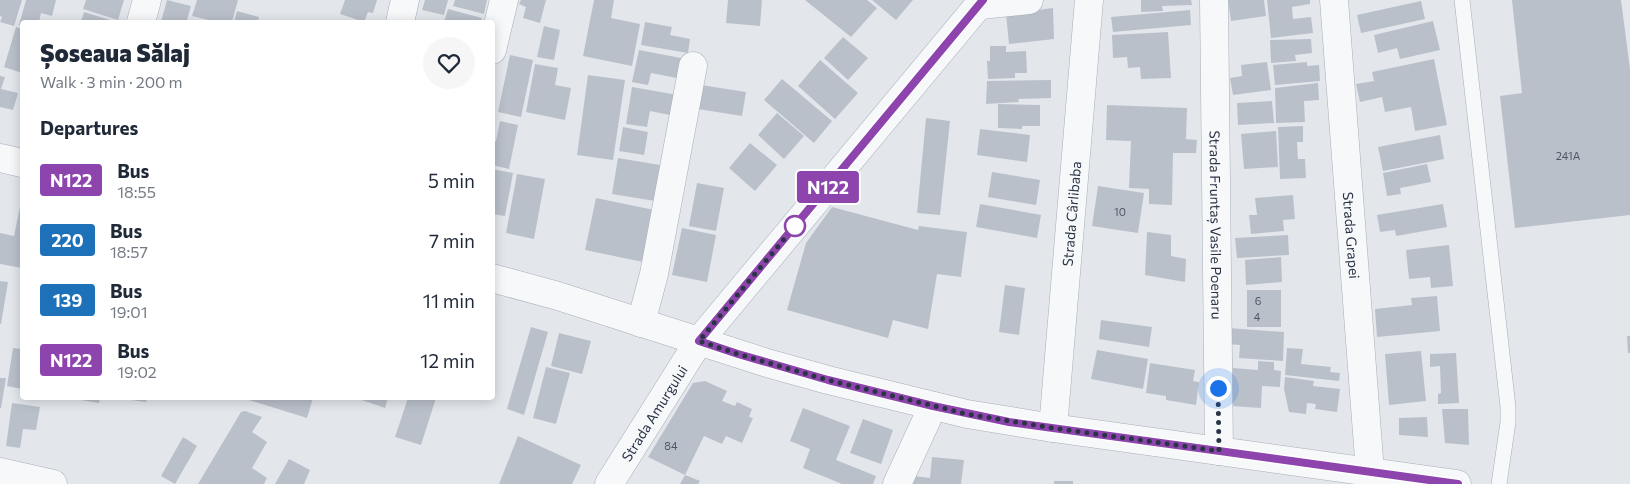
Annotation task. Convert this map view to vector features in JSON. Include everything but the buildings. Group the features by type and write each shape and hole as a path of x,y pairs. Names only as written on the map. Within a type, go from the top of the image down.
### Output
{"street":[{"path":"142,20 147,0"},
{"path":"400,20 405,0"},
{"path":"495,38 504,0"},
{"path":"982,2 1029,0"},
{"name":"Strada Cârlibaba","path":"1053,428 1089,0"},
{"name":"Strada Fruntaș Vasile Poenaru","path":"1214,0 1219,451"},
{"name":"Strada Grapei","path":"1334,0 1370,472"},
{"name":"Strada Amurgului","path":"609,484 699,341 982,2"},
{"path":"641,323 654,274 693,66"},
{"path":"0,158 20,163"},
{"path":"495,279 558,296 738,354 828,380 933,406 1009,422 1457,484"},
{"path":"897,484 933,406"},
{"path":"0,472 53,484"}],"lane":[{"path":"1462,0 1508,407 1508,422 1500,484"}],"bus line":[{"name":"N122","path":"983,0 981,5 699,341 828,380 967,414 1009,422 1458,484"}],"route":[{"path":"795,226 699,341 828,380 967,414 1009,422 1219,451 1218,388"}]}
